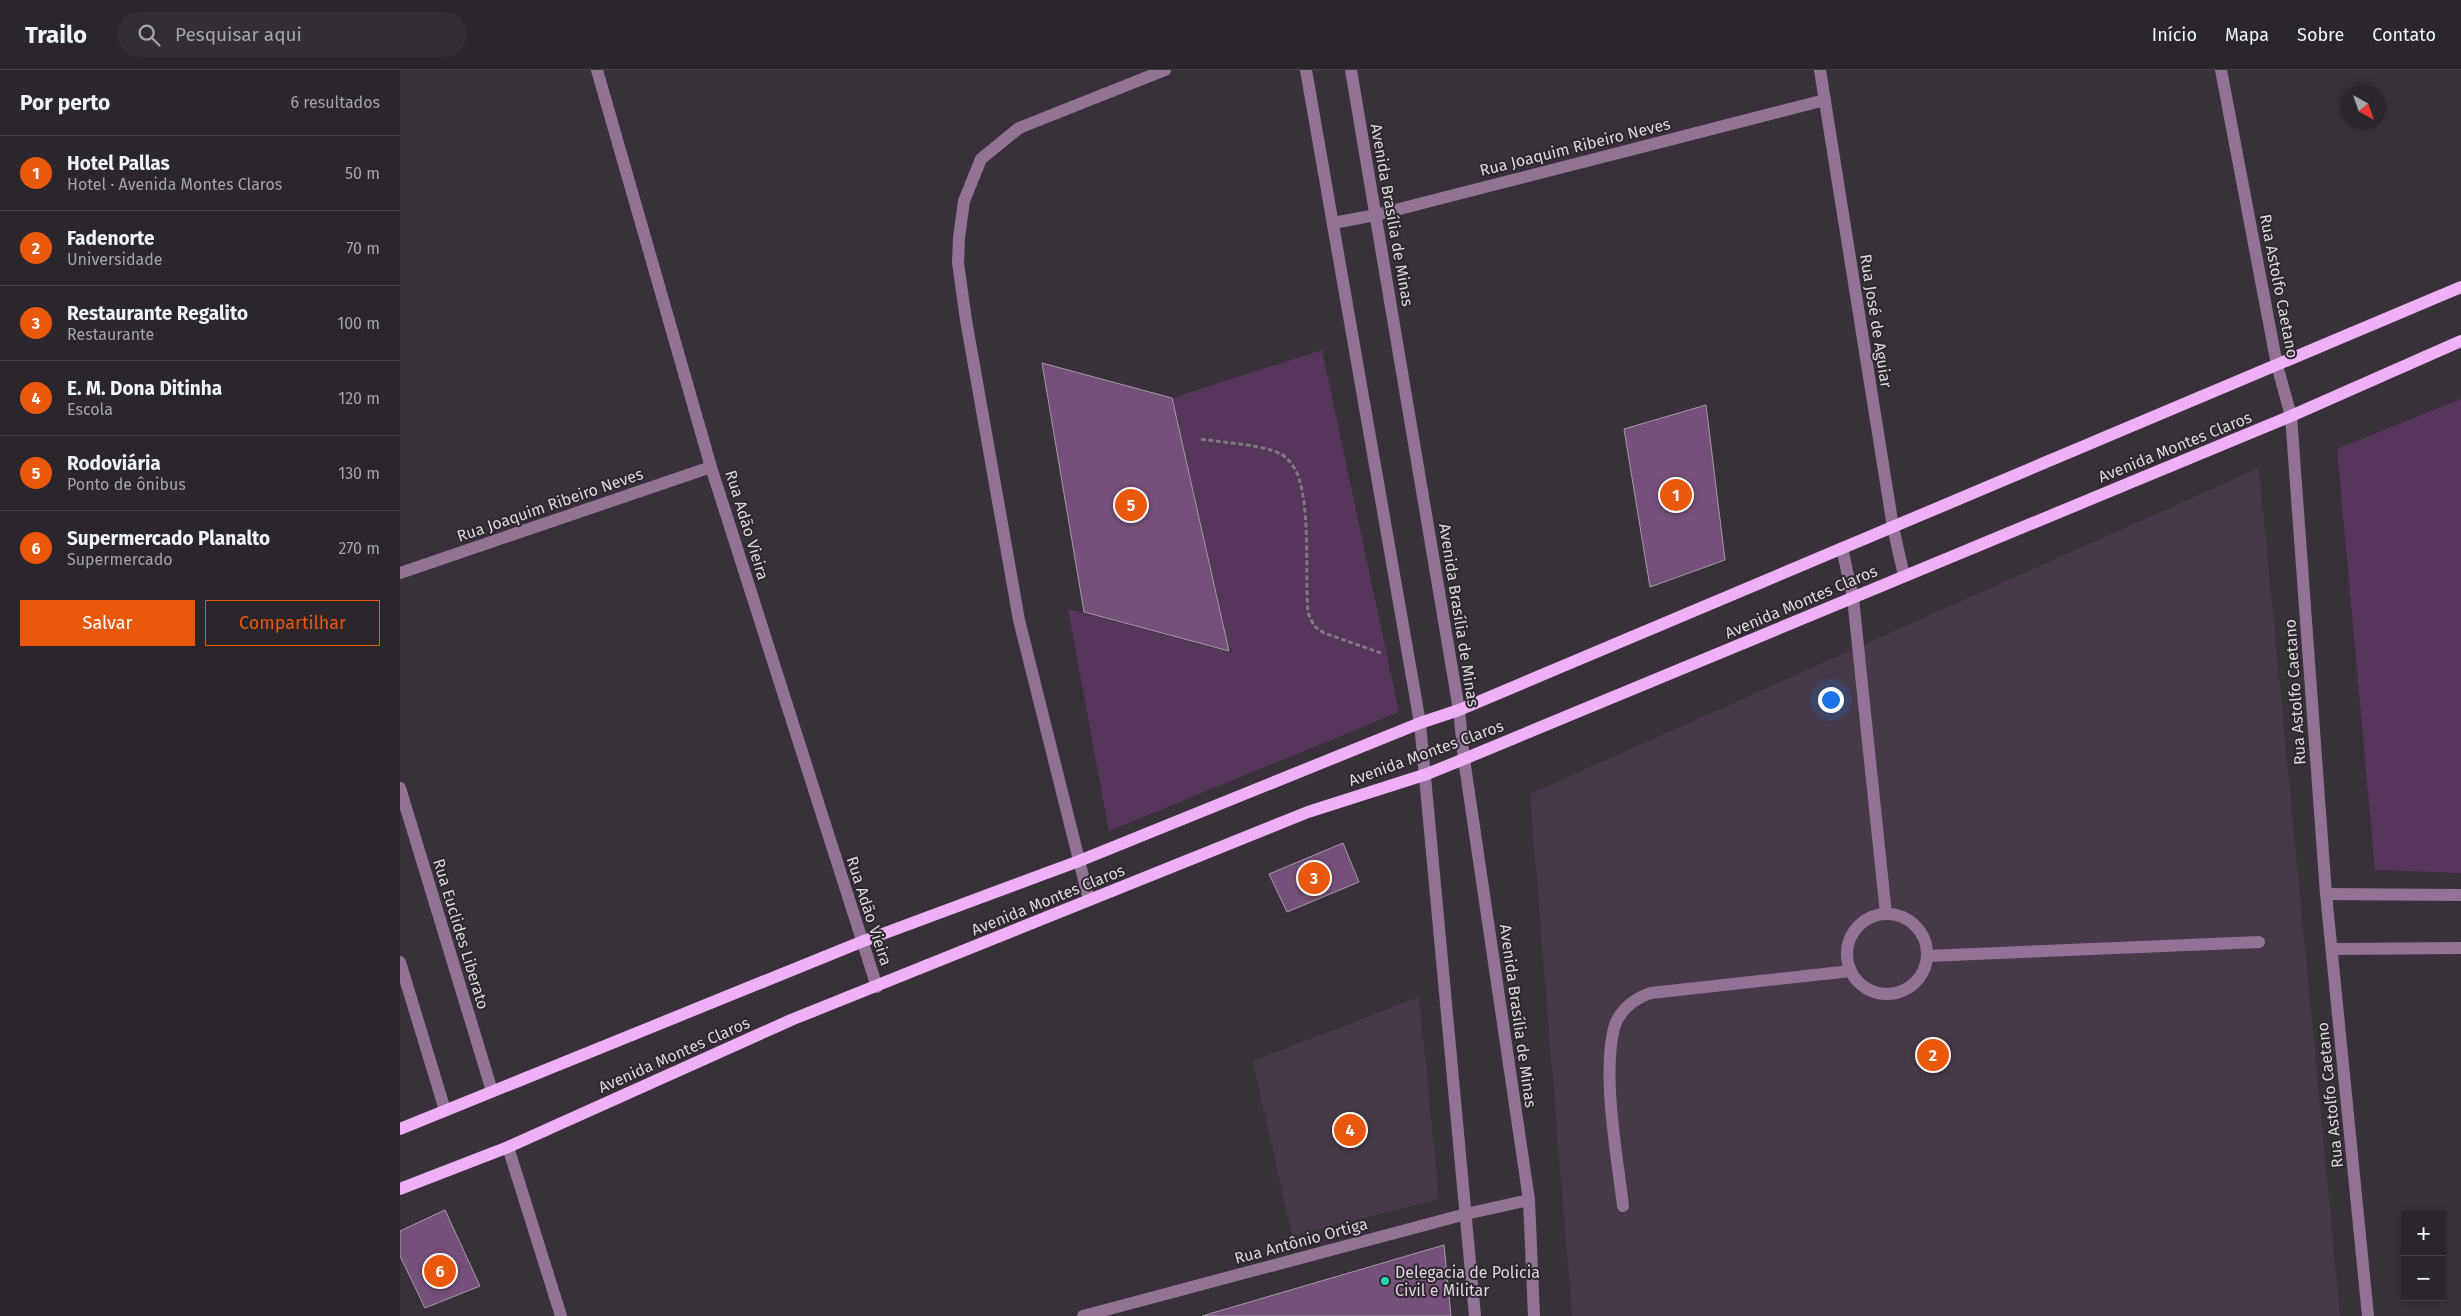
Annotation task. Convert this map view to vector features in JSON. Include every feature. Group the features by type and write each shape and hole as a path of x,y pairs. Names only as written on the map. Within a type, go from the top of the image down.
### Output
{"main road":[{"name":"Avenida Montes Claros","path":"400,1129 492,1090 861,942 1079,861 1420,723 1459,710 2461,287"},
{"name":"Avenida Montes Claros","path":"400,1189 508,1147 791,1020 1308,812 1427,774 1464,759 2291,416 2461,341"}],"street":[{"name":"Rua Adão Vieira","path":"597,70 711,467 861,942 877,987"},
{"path":"1089,900 1019,620 966,320 958,263 959,238 964,201 981,159 1020,128 1165,70"},
{"path":"1306,70 1410,664 1427,774 1475,1316"},
{"name":"Avenida Brasília de Minas","path":"1351,70 1459,710 1464,759 1529,1200 1534,1316"},
{"name":"Rua José de Aguiar","path":"1820,70 1893,527 1904,576"},
{"name":"Rua Astolfo Caetano","path":"2221,70 2277,365 2291,416 2326,894 2368,1316"},
{"name":"Rua Joaquim Ribeiro Neves","path":"1333,223 1376,215 1825,100"},
{"name":"Rua Joaquim Ribeiro Neves","path":"400,573 711,467"},
{"path":"1842,548 1853,598 1886,914"},
{"name":"Rua Euclides Liberato","path":"400,788 492,1090"},
{"path":"2326,894 2461,895"},
{"path":"1886,914 1908,920 1923,935 1928,956 1924,969 1917,981 1907,989 1895,993 1882,994 1869,990 1858,982 1851,971 1848,945 1853,933 1862,923 1874,916 1886,914"},
{"path":"1928,956 2259,942"},
{"path":"2332,948 2461,948"},
{"path":"400,962 445,1110"},
{"path":"1623,1206 1611,1099 1611,1051 1614,1026 1625,1008 1638,998 1651,992 1851,971"},
{"path":"508,1147 561,1316"},
{"name":"Rua Antônio Ortiga","path":"1083,1316 1466,1214 1529,1200"}],"path":[{"path":"1201,439 1281,454 1291,463 1300,480 1303,501 1308,613 1314,626 1324,633 1410,664"}],"shaded area":[{"path":"1322,350 1399,712 1109,831 1068,609 1233,653 1228,644 1172,398"},
{"path":"2461,399 2461,873 2375,870 2337,449"},
{"path":"2259,468 2340,1316 1572,1316 1530,794"},
{"path":"1419,997 1439,1199 1292,1236 1253,1061"}],"building":[{"path":"1042,363 1172,398 1229,651 1084,612"},
{"path":"1706,405 1725,560 1650,587 1624,429"},
{"path":"1343,843 1359,882 1287,912 1269,874"},
{"path":"445,1210 480,1286 425,1308 400,1256 400,1231"},
{"name":"Delegacia de Policia Civil e Militar","path":"1444,1245 1451,1316 1202,1316"}],"place":[{"name":"Hotel Pallas","path":"1676,495"},
{"name":"Rodoviária","path":"1131,505"},
{"name":"Restaurante Regalito","path":"1314,878"},
{"name":"Fadenorte","path":"1933,1055"},
{"name":"E. M. Dona Ditinha","path":"1350,1130"},
{"name":"Supermercado Planalto","path":"440,1271"},
{"name":"Delegacia de Policia Civil e Militar","path":"1385,1281"}]}
